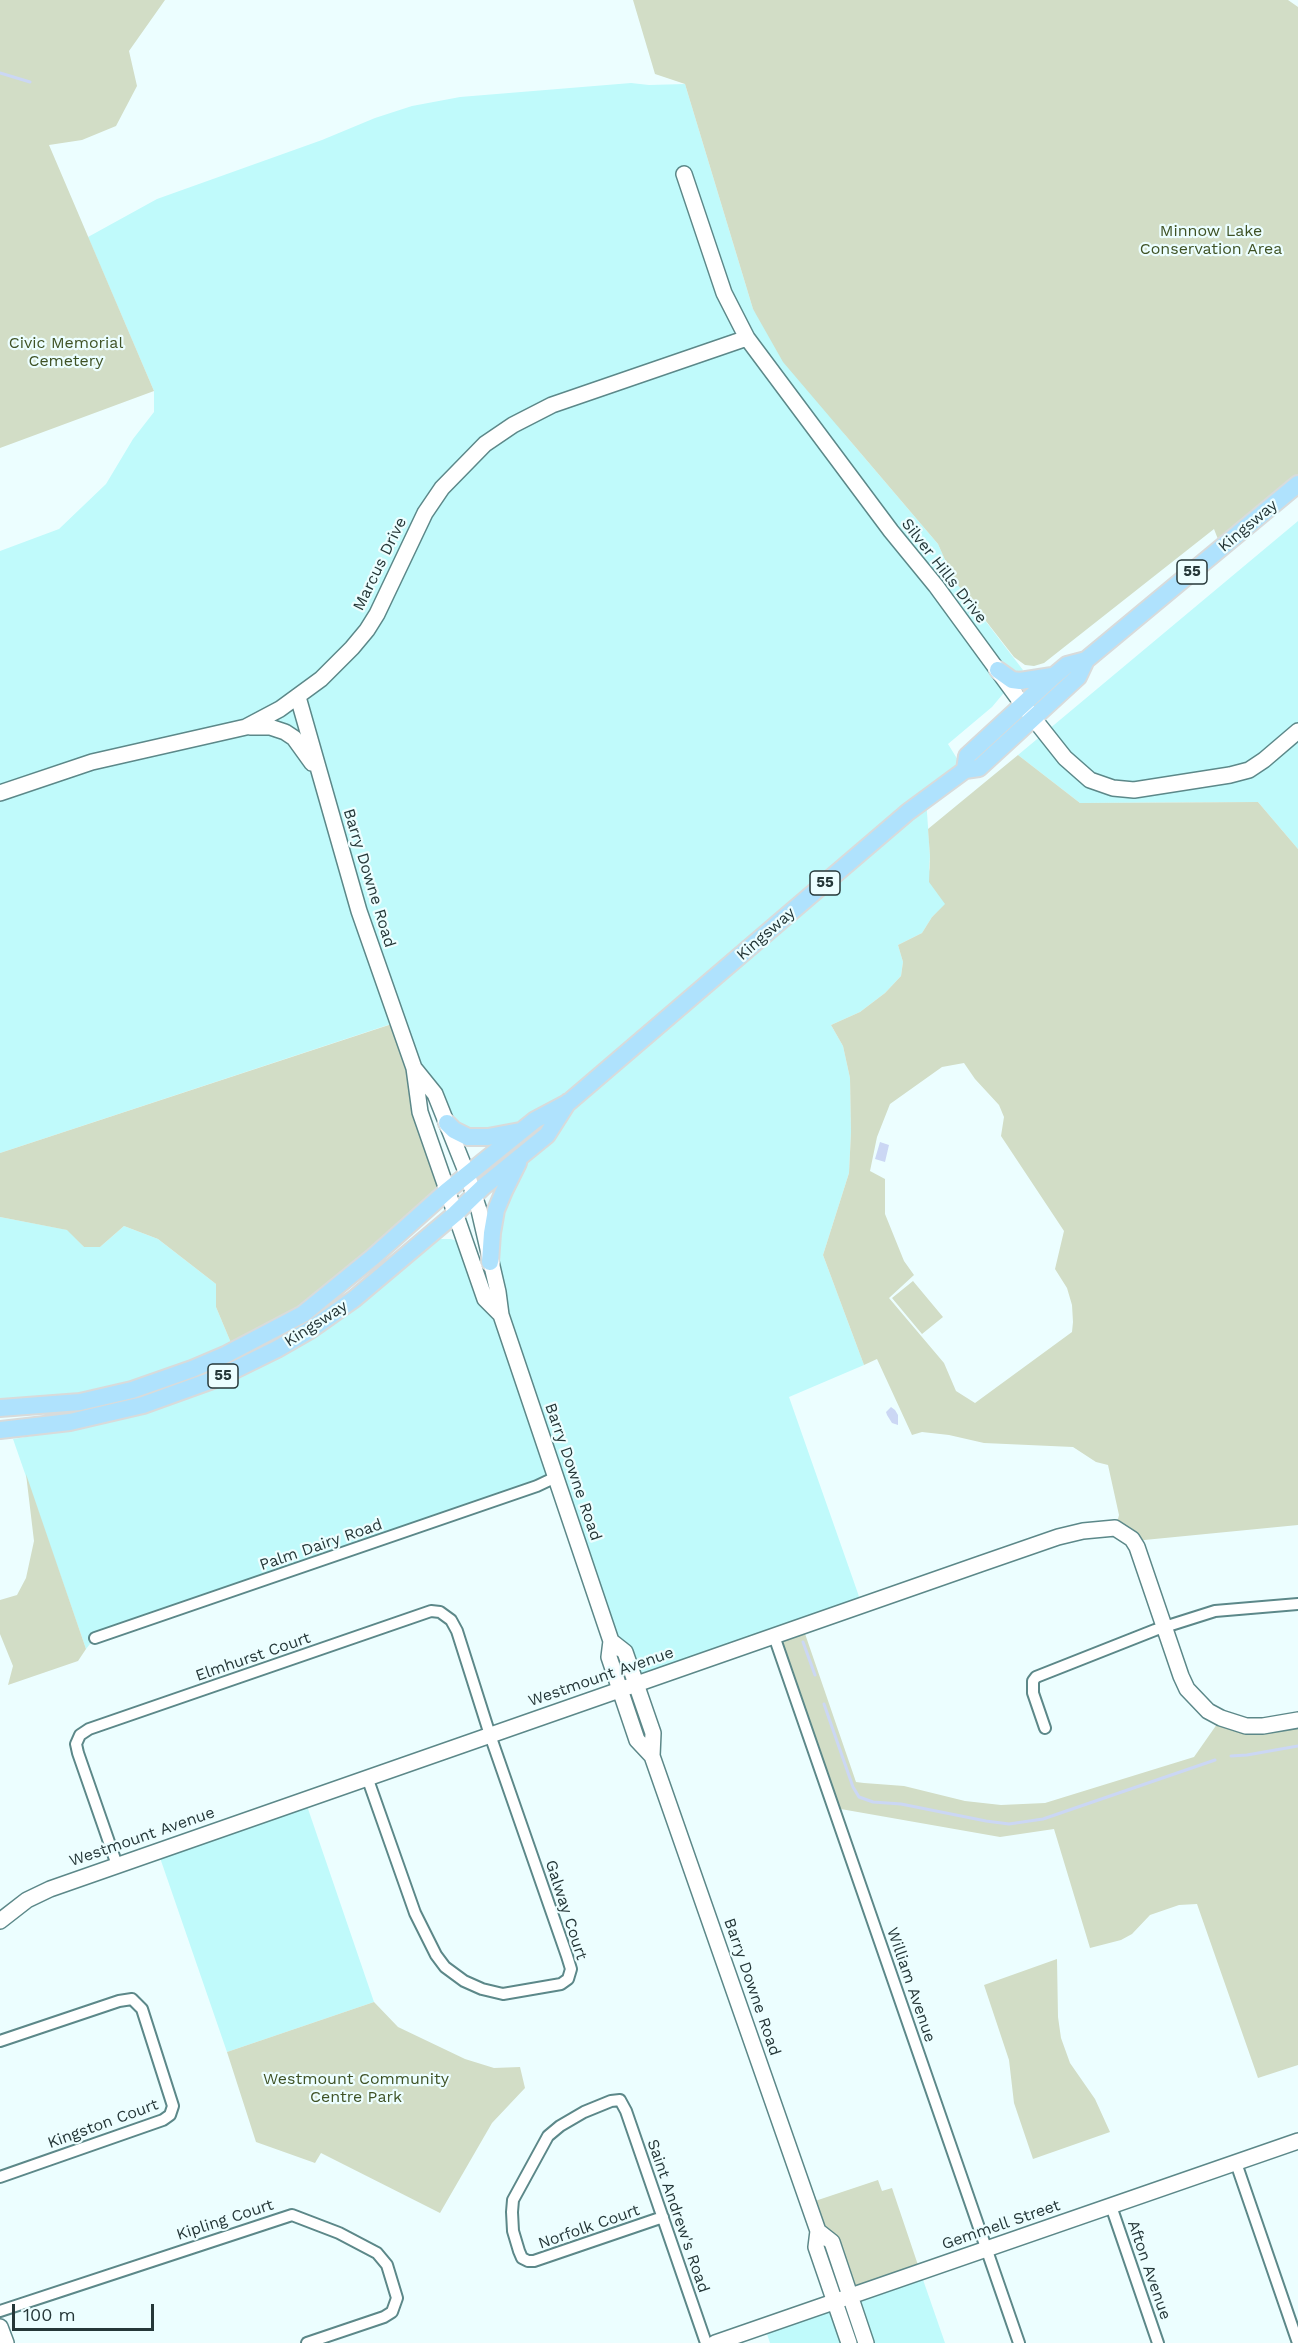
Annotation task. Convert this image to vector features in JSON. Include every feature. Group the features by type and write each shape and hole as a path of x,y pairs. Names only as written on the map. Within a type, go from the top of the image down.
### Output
{"main road":[{"name":"Kingsway","path":"965,770 967,756 1055,675 1067,665 1086,660 1298,484"},
{"name":"Kingsway","path":"0,1408 60,1404 107,1396 192,1369 253,1342 303,1314 521,1131 535,1120 569,1102 900,819 965,770 979,768 1078,677 1086,660"},
{"path":"998,670 1012,680 1020,681 1055,675"},
{"name":"Kingsway","path":"0,1430 70,1422 143,1405 250,1364 310,1330 354,1299 547,1135 569,1102"},
{"path":"447,1123 454,1130 468,1137 488,1137 521,1131"},
{"path":"490,1262 496,1210 524,1154"}],"street":[{"name":"Silver Hills Drive","path":"684,174 724,293 747,338 1065,758 1090,780 1113,788 1134,790 1249,770 1298,731"},
{"name":"Marcus Drive","path":"0,793 101,760 246,727 298,697 321,679 367,630 377,614 425,513 442,488 485,444 513,425 552,405 747,338"},
{"name":"Barry Downe Road","path":"298,697 359,911 414,1068 420,1112 485,1299 501,1315"},
{"path":"246,727 280,729 294,738 319,773"},
{"name":"Barry Downe Road","path":"414,1068 435,1094 468,1174 501,1315 611,1641 609,1657 637,1740 652,1755"},
{"name":"Palm Dairy Road","path":"95,1638 537,1486 556,1477"},
{"name":"Westmount Avenue","path":"0,1921 27,1900 50,1889 117,1865 1058,1537 1104,1527 1116,1528 1125,1533 1137,1547 1188,1689 1208,1711 1221,1718 1253,1727 1298,1720"},
{"path":"1045,1728 1033,1693 1033,1681 1036,1677 1164,1627 1215,1611 1298,1604"},
{"name":"Elmhurst Court","path":"117,1865 76,1744 80,1735 100,1725 432,1611 446,1615 457,1631 490,1735"},
{"name":"William Avenue","path":"774,1636 1018,2343"},
{"name":"Barry Downe Road","path":"611,1641 625,1652 653,1733 652,1755 818,2231 816,2247 849,2343"},
{"name":"Galway Court","path":"367,1777 416,1913 432,1947 445,1967 464,1981 482,1989 503,1994 561,1984 567,1979 571,1969 490,1735"},
{"name":"Kingston Court","path":"0,2041 119,2001 132,1999 142,2009 173,2106 170,2115 163,2120 0,2176"},
{"name":"Norfolk Court","path":"620,2100 604,2103 572,2118 548,2136 541,2146 513,2200 513,2231 519,2251 522,2258 534,2261 663,2217"},
{"name":"Saint Andrew's Road","path":"620,2100 626,2111 706,2343"},
{"name":"Gemmell Street","path":"715,2343 1298,2141"},
{"path":"1236,2163 1298,2343"},
{"name":"Afton Avenue","path":"1111,2206 1158,2343"},
{"name":"Kipling Court","path":"0,2311 292,2215 339,2233 377,2253 387,2265 397,2298 392,2312 384,2317 307,2343"},
{"name":"Barry Downe Road","path":"818,2231 832,2242 866,2343"},
{"path":"0,2327 6,2343"}],"shaded area":[{"path":"631,83 685,84 753,309 846,436 938,544 954,580 1023,670 992,707 948,744 961,765 926,798 929,869 946,904 932,917 922,933 898,945 903,962 901,976 885,993 860,1012 831,1025 843,1046 850,1078 851,1132 849,1173 823,1255 864,1365 789,1397 862,1605 637,1683 611,1641 558,1480 94,1639 86,1649 13,1439 82,1428 138,1412 240,1373 414,1249 439,1239 460,1242 501,1315 490,1262 504,1191 568,1103 488,1137 447,1123 397,1022 0,1153 0,551 59,529 106,484 133,439 154,412 154,391 88,237 157,199 412,106 460,97"},
{"path":"1298,521 1298,849 1258,802 1080,803 1018,755"},
{"path":"880,1142 889,1145 885,1162 875,1159"},
{"path":"0,1217 68,1230 84,1247 100,1247 124,1226 158,1239 216,1284 216,1307 234,1350 133,1389 0,1407"},
{"path":"891,1407 898,1415 898,1425 892,1423 887,1415 886,1412"},
{"path":"305,1800 374,2002 227,2052 158,1852"},
{"path":"920,2271 945,2343 867,2343 851,2295"},
{"path":"834,2301 848,2343 770,2343 764,2325"}],"green space":[{"name":"Civic Memorial Cemetery","path":"0,0 165,0 129,51 137,86 116,126 82,140 49,145 154,391 0,448"},
{"name":"Minnow Lake Conservation Area","path":"633,0 1288,0 1298,7 1298,483 1221,547 1214,529 1044,663 1034,666 1025,665 1014,657 954,580 938,544 783,362 753,309 685,84 655,74"},
{"path":"1018,755 1080,803 1258,802 1298,849 1298,1525 1134,1541 1116,1527 1119,1515 1108,1465 1096,1462 1073,1447 984,1443 922,1432 912,1435 877,1359 864,1365 823,1255 849,1173 851,1132 850,1078 843,1046 831,1025 860,1012 885,993 901,976 903,962 898,945 922,933 932,917 945,904 929,882 928,829","holes":["964,1063 999,1105 1004,1117 1001,1136 1064,1231 1055,1269 1067,1288 1072,1305 1073,1322 1072,1332 975,1403 956,1391 944,1363 889,1298 914,1275 904,1261 885,1214 885,1179 870,1171 877,1137 890,1104 942,1067"]},
{"path":"398,1022 447,1191 346,1278 234,1350 216,1307 216,1284 158,1239 124,1226 100,1247 84,1247 67,1230 0,1217 0,1153"},
{"path":"913,1281 943,1317 922,1334 892,1298"},
{"path":"26,1474 86,1649 78,1661 8,1685 13,1666 0,1634 0,1600 17,1595 26,1578 34,1541"},
{"path":"802,1625 856,1782 904,1786 965,1801 1001,1805 1045,1803 1194,1757 1222,1717 1237,1723 1298,1719 1298,2065 1258,2078 1197,1904 1179,1905 1150,1915 1132,1934 1121,1940 1090,1948 1054,1829 1000,1837 835,1808 775,1635"},
{"path":"1057,1959 1058,2017 1061,2038 1070,2063 1095,2099 1110,2132 1033,2159 1014,2103 1009,2060 984,1985"},
{"name":"Westmount Community Centre Park","path":"374,2002 398,2027 465,2059 494,2068 520,2067 525,2088 492,2123 440,2213 321,2153 315,2163 256,2142 227,2052"},
{"path":"878,2180 882,2191 892,2188 920,2271 851,2295 809,2203"}],"waterway":[{"path":"0,73 30,82"},
{"path":"803,1642 815,1675"},
{"path":"824,1704 853,1787 859,1797 873,1802 901,1804 986,1821 1009,1824 1043,1819 1215,1760"},
{"path":"1231,1756 1298,1746"}]}
